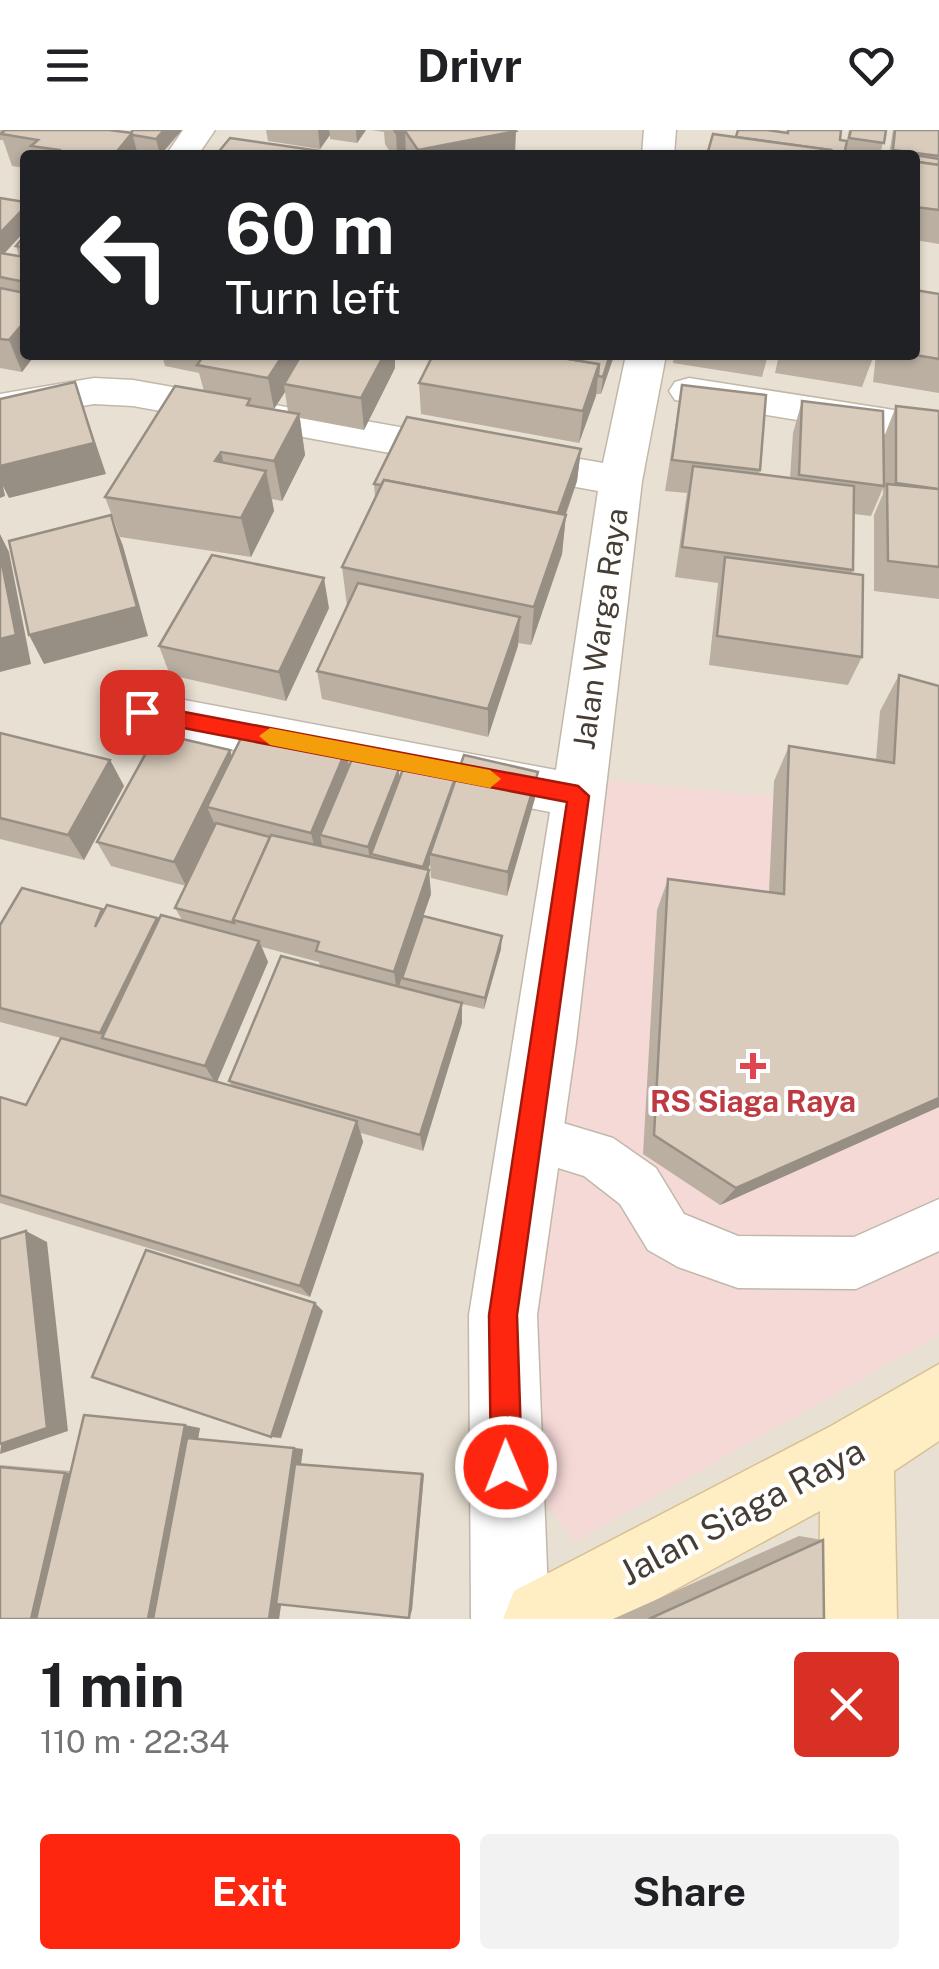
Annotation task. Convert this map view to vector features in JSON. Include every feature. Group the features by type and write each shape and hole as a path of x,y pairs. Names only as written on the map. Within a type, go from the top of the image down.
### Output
{"main road":[{"name":"Jalan Siaga Raya","path":"542,1619 857,1452 939,1400"},
{"path":"857,1452 858,1619"}],"street":[{"path":"644,370 939,430"},
{"name":"Jalan Warga Raya","path":"510,1619 503,1315 621,481 644,370"},
{"path":"0,407 94,392 133,393 621,481"},
{"path":"142,712 578,796"}],"lane":[{"path":"530,1137 596,1156 638,1186 666,1232 696,1249 738,1262 856,1263 939,1224"}],"shaded area":[{"path":"0,130 939,130 939,1619 0,1619"},
{"name":"RS Siaga Raya","path":"939,729 939,1335 575,1542 517,1466 604,780 772,797 774,781 873,797"}],"building":[{"path":"5,130 132,133 118,150 59,150 31,146 38,140 1,134"},
{"path":"133,130 164,130 156,139 133,135"},
{"path":"394,130 516,131 418,150 405,131"},
{"path":"738,130 841,130 840,140 847,141 845,150 831,150 736,137"},
{"path":"851,130 886,130 884,143 849,138"},
{"path":"895,130 939,130 939,156 920,154 920,150 893,150"},
{"path":"713,134 831,150 708,150"},
{"path":"230,138 313,150 220,150"},
{"path":"920,156 939,159 939,165 920,162"},
{"path":"920,162 939,165 939,210 920,208"},
{"path":"0,198 20,201 20,212 0,233"},
{"path":"0,253 20,256 20,281 0,277"},
{"path":"0,288 20,292 20,327 9,340 0,339"},
{"path":"920,291 939,294 939,359 920,356"},
{"path":"200,360 280,360 268,378 197,365"},
{"path":"298,360 381,360 361,398 284,384"},
{"path":"430,360 575,360 599,364 583,411 419,383"},
{"path":"575,360 608,360 603,377 598,376 599,364"},
{"path":"75,382 94,443 0,466 0,399"},
{"path":"682,385 766,395 760,470 672,460"},
{"path":"175,386 250,399 247,405 299,414 274,461 221,452 215,461 266,471 241,518 105,497"},
{"path":"802,401 883,411 884,486 799,475"},
{"path":"896,406 939,411 939,567 888,561 887,484 938,489 896,483"},
{"path":"407,417 581,449 558,513 384,480 381,485 374,484"},
{"path":"693,466 854,486 853,570 682,547"},
{"path":"384,480 566,515 534,607 342,567"},
{"path":"111,515 137,607 29,635 9,541"},
{"path":"0,554 16,635 0,639"},
{"path":"212,555 324,578 279,672 159,646"},
{"path":"725,557 863,575 862,657 717,636"},
{"path":"358,583 520,617 488,709 317,671"},
{"path":"899,675 939,686 939,1098 736,1188 654,1135 668,879 784,894 789,746 894,763"},
{"path":"247,726 346,750 311,833 207,807"},
{"path":"0,733 110,760 68,835 0,818"},
{"path":"157,733 230,750 174,862 97,842"},
{"path":"464,755 538,772 508,872 430,854"},
{"path":"352,759 399,769 368,847 320,835"},
{"path":"406,761 457,773 423,867 371,854"},
{"path":"216,823 270,837 234,923 175,908"},
{"path":"271,835 429,870 394,972 316,951 319,942 233,920"},
{"path":"22,888 102,909 95,927 107,905 157,918 100,1033 0,1008 0,925"},
{"path":"161,915 259,941 205,1066 102,1038"},
{"path":"423,916 502,936 485,998 402,978"},
{"path":"281,956 462,1003 420,1135 229,1081"},
{"path":"61,1038 357,1121 300,1286 0,1195 0,1097 26,1105"},
{"path":"26,1231 47,1428 0,1444 0,1239"},
{"path":"146,1250 315,1303 271,1437 92,1377"},
{"path":"84,1415 185,1425 148,1619 36,1619"},
{"path":"187,1438 294,1448 269,1619 153,1619"},
{"path":"295,1464 422,1474 409,1618 276,1604"},
{"path":"0,1467 65,1473 31,1619 0,1619"},
{"path":"823,1540 824,1619 649,1619"}],"slow traffic":[{"path":"270,736 490,779"}],"place":[{"name":"RS Siaga Raya","path":"753,1066"}],"route":[{"path":"142,712 578,796 546,1042 503,1315 506,1467"}]}
